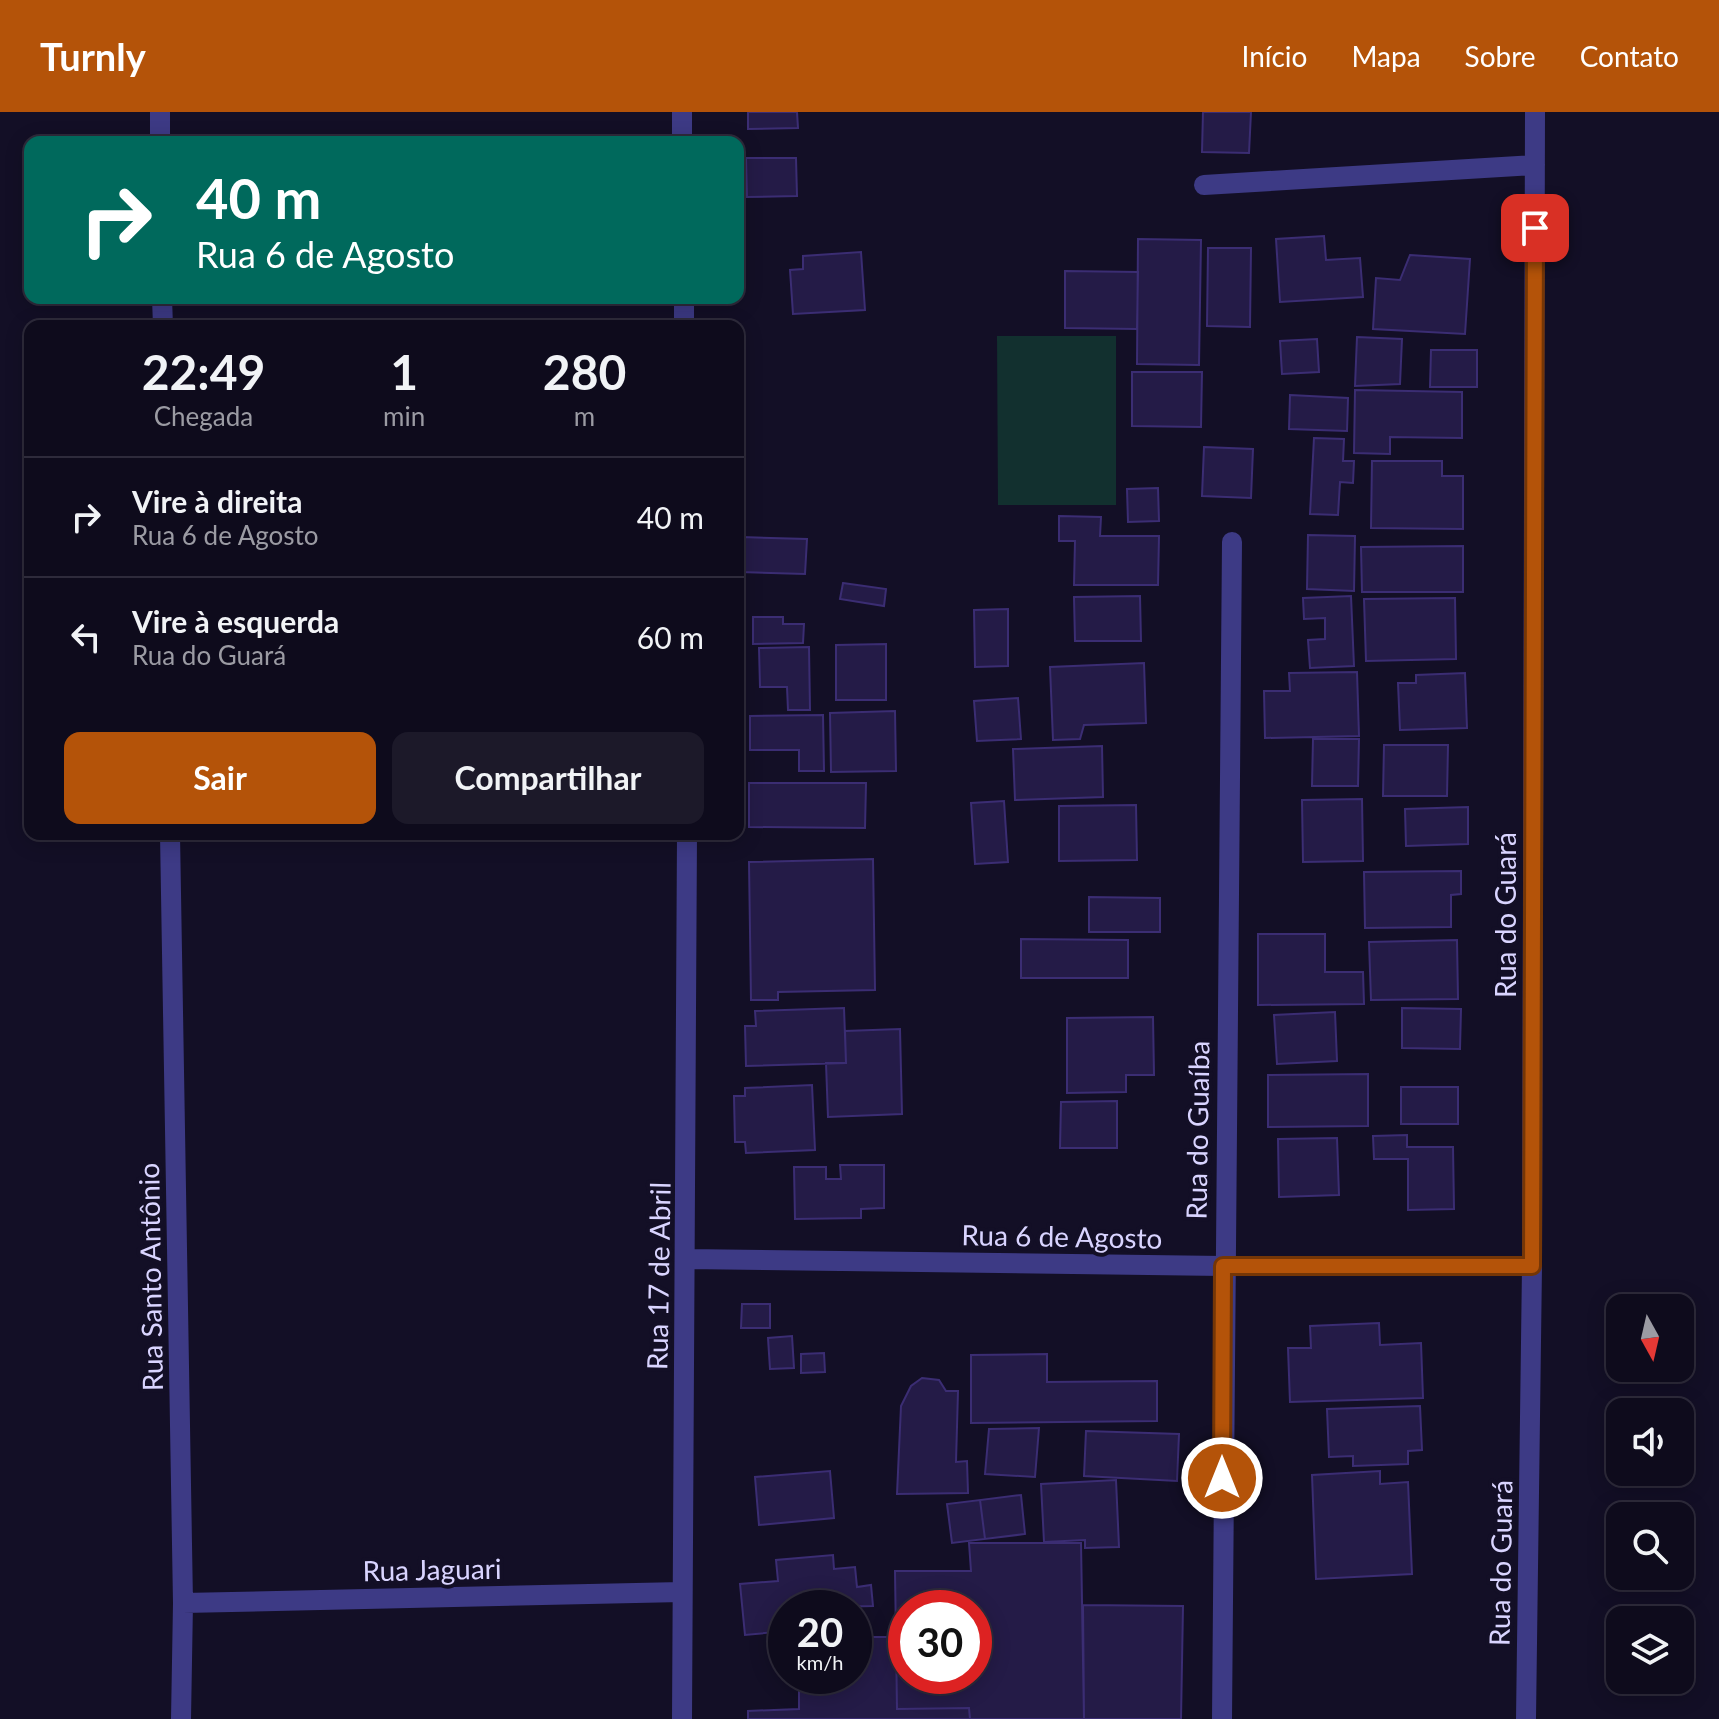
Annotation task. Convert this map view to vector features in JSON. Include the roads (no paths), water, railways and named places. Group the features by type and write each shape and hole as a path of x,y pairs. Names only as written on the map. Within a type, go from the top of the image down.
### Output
{"street":[{"path":"160,112 160,136"},
{"path":"682,112 682,136"},
{"name":"Rua do Guará","path":"1526,1719 1532,1266 1535,112"},
{"path":"1204,185 1535,165"},
{"name":"Rua do Guaíba","path":"1222,1719 1223,1266 1232,542"},
{"name":"Rua Santo Antônio","path":"170,840 183,1603 181,1719"},
{"name":"Rua 17 de Abril","path":"682,1719 687,840"},
{"name":"Rua 6 de Agosto","path":"687,1259 1223,1266 1532,1266"},
{"name":"Rua Jaguari","path":"183,1603 682,1592"}]}
